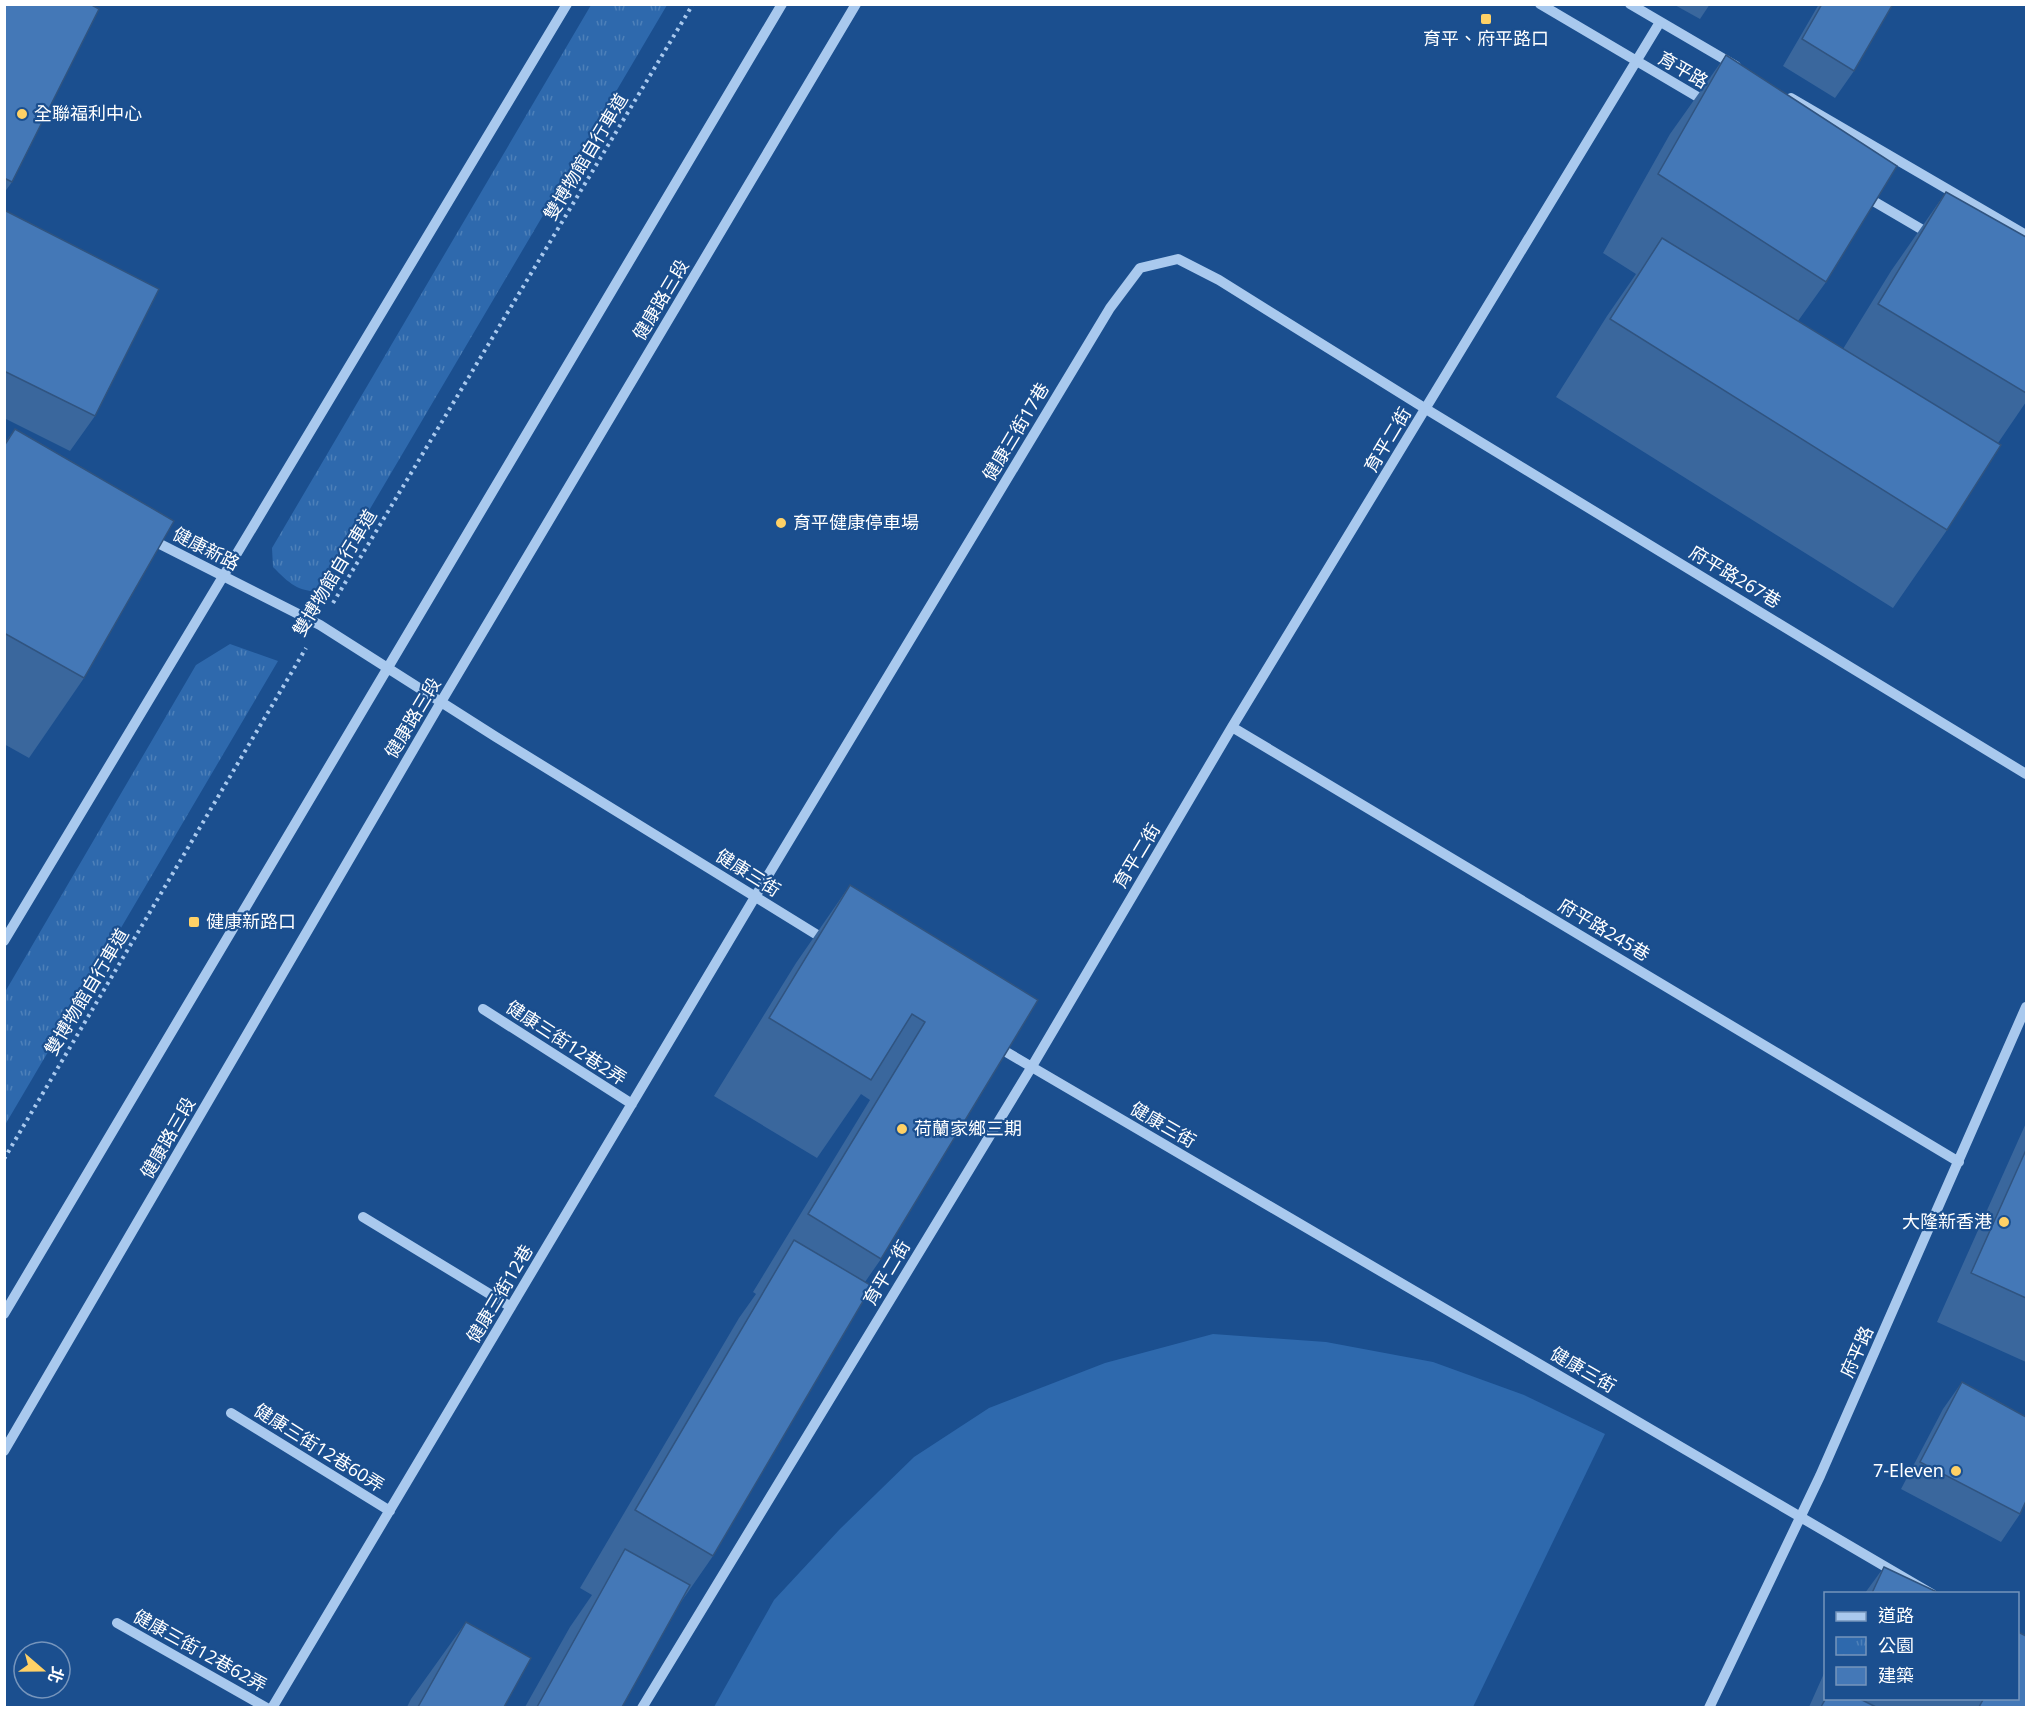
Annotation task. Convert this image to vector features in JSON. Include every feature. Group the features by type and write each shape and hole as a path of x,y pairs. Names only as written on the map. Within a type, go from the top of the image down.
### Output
{"street":[{"path":"4,941 567,4"},
{"path":"4,1314 782,4"},
{"name":"健康路三段","path":"4,1451 441,702 856,4"},
{"name":"育平路","path":"1540,4 1718,110"},
{"name":"育平路","path":"1630,4 1741,69"},
{"name":"育平二街","path":"642,1707 1031,1068 1232,727 1660,22"},
{"path":"1782,93 2026,234"},
{"path":"1852,188 1944,243"},
{"name":"健康三街17巷","path":"755,897 1110,308 1140,268 1178,259 1219,280 1426,409"},
{"name":"府平路267巷","path":"1426,409 2026,774"},
{"name":"健康新路","path":"140,535 320,625 387,669"},
{"name":"健康三街","path":"387,669 834,946"},
{"name":"府平路245巷","path":"1232,727 1959,1162"},
{"name":"健康三街12巷","path":"272,1707 755,897"},
{"name":"府平路","path":"1709,1707 1802,1517 2026,1007"},
{"name":"健康三街12巷2弄","path":"483,1009 632,1104"},
{"name":"健康三街","path":"982,1037 1031,1068 1930,1592"},
{"path":"363,1217 511,1307"},
{"name":"健康三街12巷60弄","path":"231,1413 390,1511"},
{"name":"健康三街12巷62弄","path":"117,1623 267,1707"}],"path":[{"name":"雙博物館自行車道","path":"4,1159 320,625 693,4"}],"green space":[{"path":"591,5 667,5 321,592 294,586 273,567 272,548"},
{"path":"230,644 278,661 5,1125 5,992 196,665"},
{"path":"1213,1334 1326,1342 1433,1362 1524,1395 1605,1434 1473,1707 714,1707 774,1600 840,1529 914,1457 989,1408 1105,1363"}],"building":[{"name":"全聯福利中心","path":"4,4 90,4 99,9 12,182 4,178"},
{"path":"1822,4 1893,4 1854,71 1802,39"},
{"path":"1726,55 1897,166 1826,282 1658,174"},
{"path":"1946,192 2026,237 2026,393 1878,304"},
{"path":"4,210 159,289 95,416 4,371"},
{"path":"1662,238 2001,445 1947,530 1610,319"},
{"path":"15,429 174,521 84,678 4,633 4,446"},
{"path":"850,885 1038,1000 881,1259 808,1214 925,1022 912,1014 871,1080 769,1018"},
{"path":"2026,1150 2026,1298 1971,1273"},
{"path":"794,1240 872,1286 713,1556 635,1510"},
{"path":"1962,1382 2026,1417 2026,1501 2020,1514 1920,1462"},
{"path":"625,1549 690,1585 622,1707 537,1707"},
{"path":"1884,1567 1937,1592 1872,1592"},
{"path":"466,1622 531,1658 504,1707 418,1707"},
{"path":"2019,1632 2026,1636 2026,1707 1979,1707 1983,1700 2019,1700"},
{"path":"1825,1700 1862,1700 1876,1707 1821,1707"}],"place":[{"name":"育平、府平路口","path":"1486,19"},
{"name":"全聯福利中心","path":"22,114"},
{"name":"育平健康停車場","path":"781,523"},
{"name":"健康新路口","path":"194,922"},
{"name":"荷蘭家鄉三期","path":"902,1129"},
{"name":"大隆新香港","path":"2004,1222"},
{"name":"7-Eleven","path":"1956,1471"}]}
